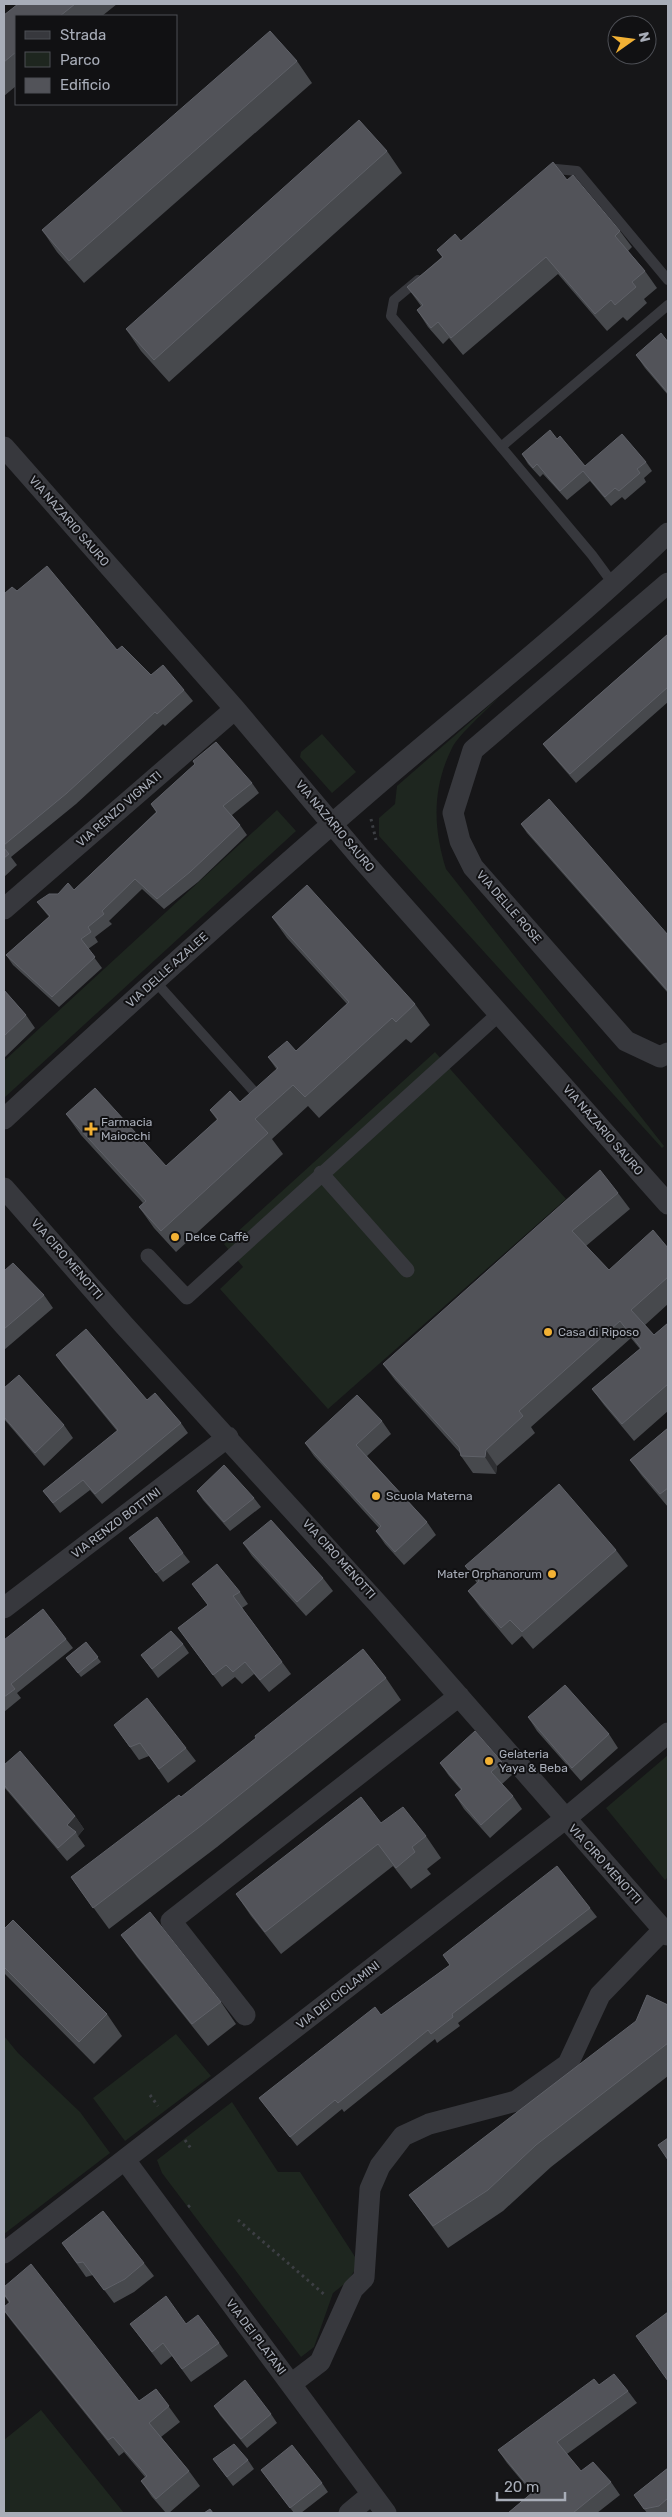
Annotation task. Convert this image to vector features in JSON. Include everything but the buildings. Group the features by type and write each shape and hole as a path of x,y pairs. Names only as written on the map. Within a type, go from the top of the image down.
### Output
{"street":[{"name":"VIA NAZARIO SAURO","path":"4,447 668,1204"},
{"path":"333,824 614,585 668,533"},
{"name":"VIA DELLE ROSE","path":"668,583 473,750 453,813 460,841 473,867 626,1041 660,1057 668,1053"},
{"name":"VIA RENZO VIGNATI","path":"4,909 235,709"},
{"name":"VIA DELLE AZALEE","path":"4,1119 154,980 333,824"},
{"path":"148,1256 186,1297 321,1173 500,1014"},
{"path":"321,1173 407,1270"},
{"name":"VIA CIRO MENOTTI","path":"4,1188 123,1324 228,1437 459,1696 666,1932"},
{"name":"VIA RENZO BOTTINI","path":"4,1608 228,1437"},
{"path":"246,2015 171,1921 459,1696"},
{"name":"VIA DEI CICLAMINI","path":"4,2253 565,1819 668,1733"},
{"path":"292,2384 320,2362 353,2289 364,2278 370,2189 380,2166 403,2136 429,2124 516,2102 568,2064 600,1995 666,1932"},
{"name":"VIA DEI PLATANI","path":"126,2160 386,2513"},
{"path":"349,2513 372,2494"}],"lane":[{"path":"541,182 556,169 577,170 668,280"},
{"path":"425,275 394,300 391,316 592,555 614,585"},
{"path":"501,447 668,305"},
{"path":"154,980 258,1096"}],"path":[{"path":"188,2206 193,2203"},
{"path":"238,2220 343,2311"}],"green space":[{"path":"499,697 456,742 445,763 438,793 437,823 446,869 664,1146 662,1148 379,836 379,818 395,804 397,786"},
{"path":"322,734 356,772 332,793 300,757 301,752"},
{"path":"277,810 296,831 4,1098 4,1061"},
{"path":"435,1052 566,1199 328,1409 220,1289 243,1267 224,1244"},
{"path":"668,1755 668,1877 665,1880 606,1808"},
{"path":"176,2034 211,2076 125,2141 93,2098"},
{"path":"4,2036 18,2053 80,2112 110,2153 4,2234"},
{"path":"232,2102 278,2172 300,2172 359,2263 348,2281 333,2293 314,2347 301,2357 162,2173 157,2160"},
{"path":"41,2410 124,2513 4,2513 4,2440"}],"place":[{"name":"Farmacia Maiocchi","path":"91,1129"},
{"name":"Delce Caffè","path":"175,1237"},
{"name":"Casa di Riposo","path":"548,1332"},
{"name":"Scuola Materna","path":"376,1496"},
{"name":"Mater Orphanorum","path":"552,1574"},
{"name":"Gelateria Yaya & Beba","path":"489,1761"}]}
